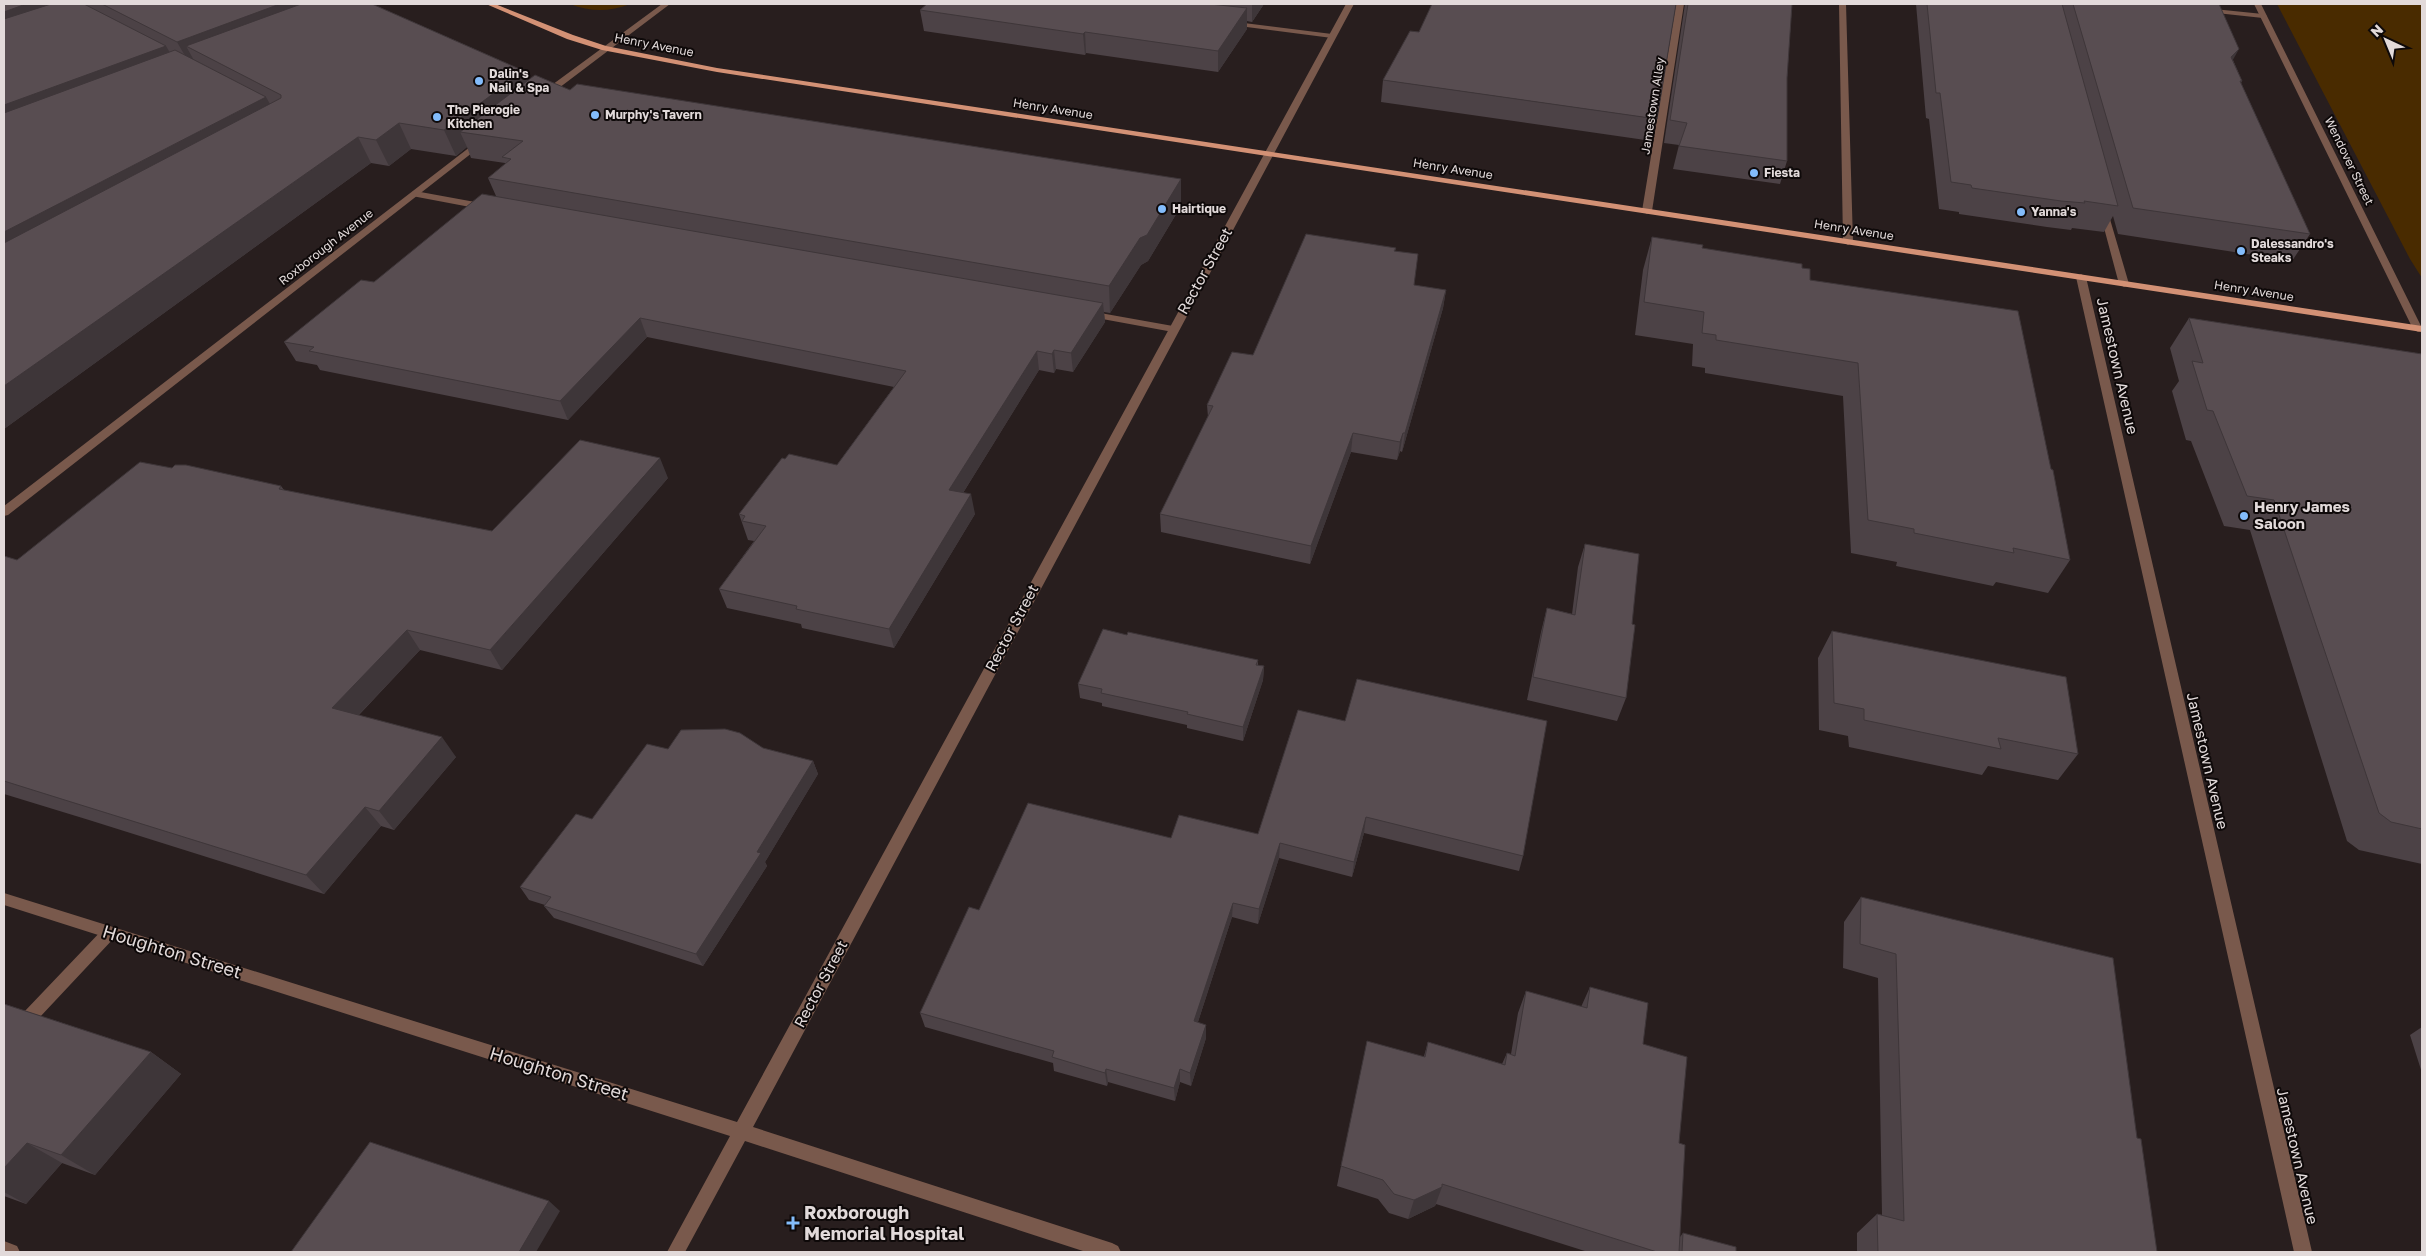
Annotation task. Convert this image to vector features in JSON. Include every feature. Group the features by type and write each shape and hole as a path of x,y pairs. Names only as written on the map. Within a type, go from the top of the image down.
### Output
{"main road":[{"name":"Henry Avenue","path":"489,4 570,37 605,48 727,71 2420,329"}],"street":[{"path":"532,103 666,4"},
{"name":"Rector Street","path":"676,1252 1173,329 1271,154 1350,4"},
{"name":"Jamestown Alley","path":"1647,211 1680,4"},
{"path":"1842,4 1848,242"},
{"name":"Wendover Street","path":"2257,4 2420,329"},
{"path":"2203,9 2263,16"},
{"path":"1226,23 1332,36"},
{"name":"Roxborough Avenue","path":"4,512 493,134"},
{"path":"415,194 498,209"},
{"path":"2100,195 2124,284"},
{"name":"Jamestown Avenue","path":"2081,277 2303,1252"},
{"path":"1081,313 1173,329"},
{"name":"Houghton Street","path":"4,899 741,1132 1112,1252"},
{"path":"4,1044 109,932"},
{"path":"4,1250 10,1252"}],"shaded area":[{"path":"570,4 630,4 600,10"},
{"path":"2277,4 2422,4 2422,278 2410,259"}],"building":[{"path":"4,4 26,4 4,12"},
{"path":"51,4 84,4 166,46 4,105 4,19"},
{"path":"102,4 280,4 177,42"},
{"path":"301,4 372,4 524,71 444,130 399,123 376,140 358,137 4,386 4,243 281,98 281,95 186,46"},
{"path":"927,4 1210,4 1247,8 1218,51 1085,32 1083,34 920,10"},
{"path":"1432,4 1676,4 1657,119 1383,80 1410,31 1419,32"},
{"path":"1688,4 1792,4 1787,78 1787,161 1679,146 1687,123 1670,120"},
{"path":"1927,4 2062,4 2118,206 2084,201 2085,203 2061,201 1972,188 1971,185 1951,182 1940,93 1936,93"},
{"path":"2073,4 2219,4 2239,49 2231,57 2242,81 2240,81 2310,234 2133,208"},
{"path":"175,50 266,97 4,232 4,113"},
{"path":"535,75 570,90 577,84 1181,179 1147,235 1140,238 1109,286 488,178 511,159 502,157 523,141 460,132"},
{"path":"482,194 1103,303 1071,353 1054,350 1052,354 1037,351 949,490 971,494 889,629 796,609 797,606 719,589 766,526 742,521 745,516 739,514 782,458 785,459 789,454 837,465 906,371 640,318 560,401 309,351 314,347 284,342 361,280 374,282"},
{"path":"1306,234 1396,248 1394,251 1418,254 1414,285 1446,290 1405,433 1403,433 1400,442 1353,433 1311,546 1160,514 1213,406 1207,405 1232,352 1253,355"},
{"path":"1652,237 1703,245 1702,248 1802,264 1802,268 1810,269 1810,280 2018,311 2051,469 2053,470 2070,560 2013,548 2014,553 1914,533 1914,529 1868,520 1858,363 1716,340 1716,335 1702,333 1704,312 1644,302"},
{"path":"2189,318 2422,354 2422,829 2391,822 2379,813 2274,500 2247,496 2213,411 2207,410 2192,361 2203,363"},
{"path":"580,440 660,458 490,650 407,630 332,708 442,737 379,811 365,807 306,875 4,781 4,556 17,560 140,462 172,468 175,465 186,465 281,486 279,489 492,531"},
{"path":"1585,544 1639,554 1632,624 1635,625 1626,698 1533,677 1547,608 1575,615"},
{"path":"1103,629 1127,635 1128,632 1258,660 1256,665 1264,666 1243,727 1187,714 1188,712 1101,693 1102,689 1078,684"},
{"path":"1832,631 2066,677 2078,754 1998,738 2001,749 1864,720 1864,709 1834,703"},
{"path":"1357,679 1547,721 1523,856 1366,817 1354,862 1280,843 1259,909 1233,903 1194,1021 1206,1025 1190,1073 1180,1069 1174,1088 1106,1069 1105,1073 1052,1057 1054,1051 920,1013 969,907 979,910 1028,803 1171,838 1179,815 1258,834 1298,710 1345,721"},
{"path":"725,729 740,733 763,748 813,761 757,852 761,853 696,954 544,906 551,897 520,887 576,814 592,819 647,744 668,749 681,730"},
{"path":"1861,897 2113,958 2137,1138 2141,1139 2157,1252 1878,1252 1877,1214 1904,1221 1896,954 1860,944"},
{"path":"1590,987 1648,1003 1643,1044 1687,1057 1679,1143 1685,1145 1679,1252 1657,1252 1442,1184 1442,1187 1414,1200 1394,1194 1383,1180 1341,1166 1367,1041 1425,1057 1428,1042 1505,1065 1507,1053 1515,1056 1526,991 1587,1008"},
{"path":"4,1004 151,1052 61,1155 27,1143 4,1168"},
{"path":"370,1142 549,1201 519,1252 291,1252"},
{"path":"1683,1233 1736,1247 1736,1252 1682,1252"}],"place":[{"name":"Dalin's Nail & Spa","path":"479,81"},
{"name":"Murphy's Tavern","path":"595,115"},
{"name":"The Pierogie Kitchen","path":"437,117"},
{"name":"Fiesta","path":"1754,173"},
{"name":"Hairtique","path":"1162,209"},
{"name":"Yanna's","path":"2021,212"},
{"name":"Dalessandro's Steaks","path":"2241,251"},
{"name":"Henry James Saloon","path":"2244,516"},
{"name":"Roxborough Memorial Hospital","path":"793,1223"}]}
